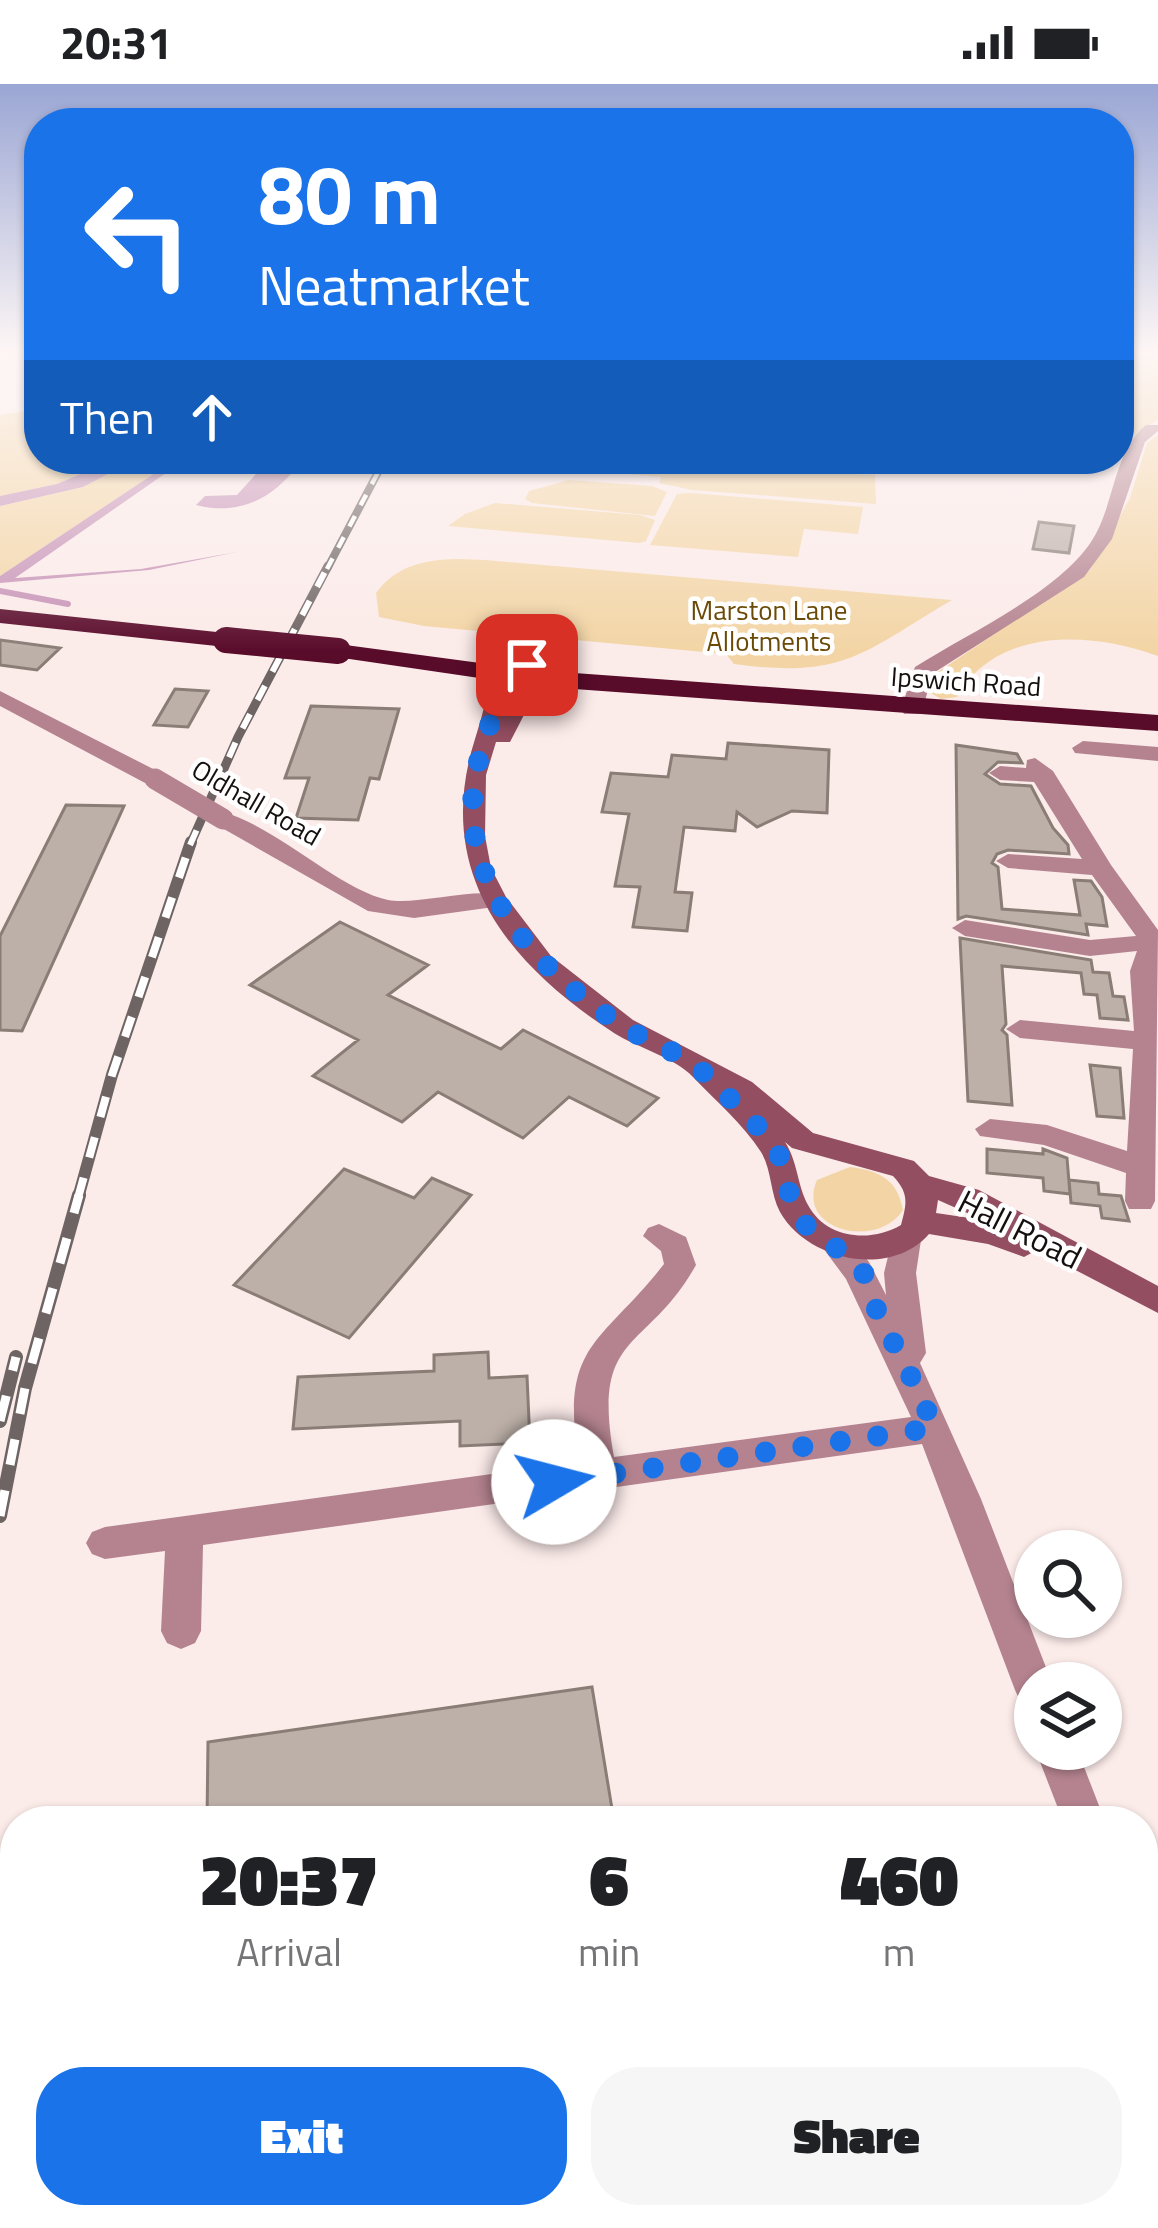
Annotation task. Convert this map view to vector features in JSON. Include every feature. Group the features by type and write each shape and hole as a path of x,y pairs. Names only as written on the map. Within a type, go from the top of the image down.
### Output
{"highway":[{"name":"Ipswich Road","path":"0,616 912,709 1158,724"},
{"name":"Ipswich Road","path":"338,651 375,651 524,671"}],"street":[{"path":"912,709 922,671 1077,573 1097,549 1125,474"},
{"path":"987,604 1018,608"},
{"name":"Hall Road","path":"524,671 473,816 479,868 494,899 542,962 622,1026 742,1089 803,1141 903,1168 918,1184 968,1198 1158,1301"},
{"name":"Oldhall Road","path":"0,697 377,905 414,910 494,899"},
{"path":"1084,748 1158,754"},
{"path":"1000,773 1040,771 1100,868 1154,942"},
{"path":"1008,862 1100,868"},
{"path":"965,928 1090,948 1154,942"},
{"path":"1140,1202 1146,1041 1154,990 1143,971 1154,942"},
{"path":"1020,1029 1146,1041"},
{"name":"Hall Road","path":"705,1073 778,1153 802,1222 836,1244 886,1247 913,1231 992,1233 1120,1281"},
{"path":"990,1129 1047,1135 1138,1166"},
{"path":"789,1189 811,1162 841,1154"},
{"name":"Hall Road","path":"913,1231 918,1184"},
{"path":"913,1231 900,1274 902,1318 914,1378"},
{"path":"600,1476 590,1417 591,1378 609,1343 666,1288 680,1265 675,1245 659,1236"},
{"path":"836,1244 865,1274 875,1308 914,1378 1024,1662"},
{"path":"105,1543 934,1428"},
{"path":"181,1631 185,1532"},
{"path":"1064,1770 1078,1806"}],"green space":[{"path":"0,452 24,452 24,474 81,474 57,484 0,496"},
{"path":"1144,452 1158,452 1158,656 1103,642 1047,641 995,658 974,674 957,697 941,699 931,693 932,676 1090,570 1130,498"},
{"path":"108,474 153,474 0,576 0,506 83,487"},
{"path":"627,474 875,475 876,504 692,490 659,483 661,477"},
{"path":"569,480 652,486 667,492 655,516 525,499 529,491"},
{"path":"677,494 863,507 858,534 804,529 798,557 650,545"},
{"path":"495,503 655,520 646,541 640,543 448,526"},
{"name":"Marston Lane Allotments","path":"458,559 952,600 851,658 802,668 734,664 726,654 424,626 379,617 376,593 393,576 423,563"},
{"path":"850,1167 878,1174 892,1184 903,1210 891,1222 859,1232 842,1229 818,1212 813,1198 817,1180"}],"shaded area":[{"path":"81,474 108,474 83,487 0,506 0,496"},
{"path":"153,474 164,474 15,578 141,569 237,552 149,570 0,583 0,576"},
{"path":"256,474 290,474 253,502 226,508 196,505 205,496 237,495"}],"building":[{"path":"1039,522 1074,526 1069,553 1033,549"},
{"path":"0,640 60,648 37,670 0,665"},
{"path":"175,689 208,691 188,727 154,725"},
{"path":"311,706 399,709 379,779 370,778 358,820 296,818 309,778 285,778"},
{"path":"728,743 829,750 827,813 792,811 757,827 737,812 735,831 684,827 675,892 692,893 687,931 633,927 640,887 615,886 629,814 602,812 611,773 668,777 672,755 726,759"},
{"path":"956,745 1017,754 1022,763 998,762 985,774 1000,784 1031,786 1053,828 1068,845 1069,854 1008,850 997,854 992,863 998,867 1002,909 1080,915 1074,880 1091,881 1102,897 1107,926 1086,924 1088,935 966,916 958,919"},
{"path":"66,805 124,806 22,1031 0,1030 0,936"},
{"path":"340,922 428,965 388,995 501,1049 523,1030 658,1098 627,1126 569,1097 523,1138 438,1092 402,1122 313,1076 358,1040 250,985"},
{"path":"960,938 1091,960 1093,972 1109,973 1113,996 1124,997 1128,1020 1100,1018 1097,995 1084,994 1081,973 1002,966 1006,1024 1002,1030 1007,1035 1012,1105 968,1101"},
{"path":"1090,1065 1120,1068 1124,1118 1097,1116"},
{"path":"987,1149 1043,1154 1043,1149 1067,1158 1070,1194 1044,1191 1043,1178 987,1173"},
{"path":"344,1169 414,1198 432,1178 471,1195 349,1338 234,1285"},
{"path":"1069,1180 1098,1183 1099,1194 1121,1196 1129,1221 1102,1218 1100,1206 1071,1203"},
{"path":"488,1352 489,1378 527,1376 530,1443 460,1446 460,1421 293,1429 298,1377 434,1371 434,1355"},
{"path":"592,1687 612,1806 207,1806 208,1742"}],"waterway":[{"path":"0,591 68,604"}],"railway":[{"path":"327,569 377,474"},
{"path":"190,845 238,737 328,566"},
{"path":"78,1198 112,1075 191,842"},
{"path":"0,1516 25,1388 79,1195"},
{"path":"0,1421 16,1357"}],"route":[{"path":"527,665 506,676 476,775 473,836 479,868 494,899 542,962 568,986 622,1026 705,1073 760,1131 778,1153 791,1204 802,1222 836,1244 865,1274 875,1308 914,1378 934,1428 554,1482"}]}
